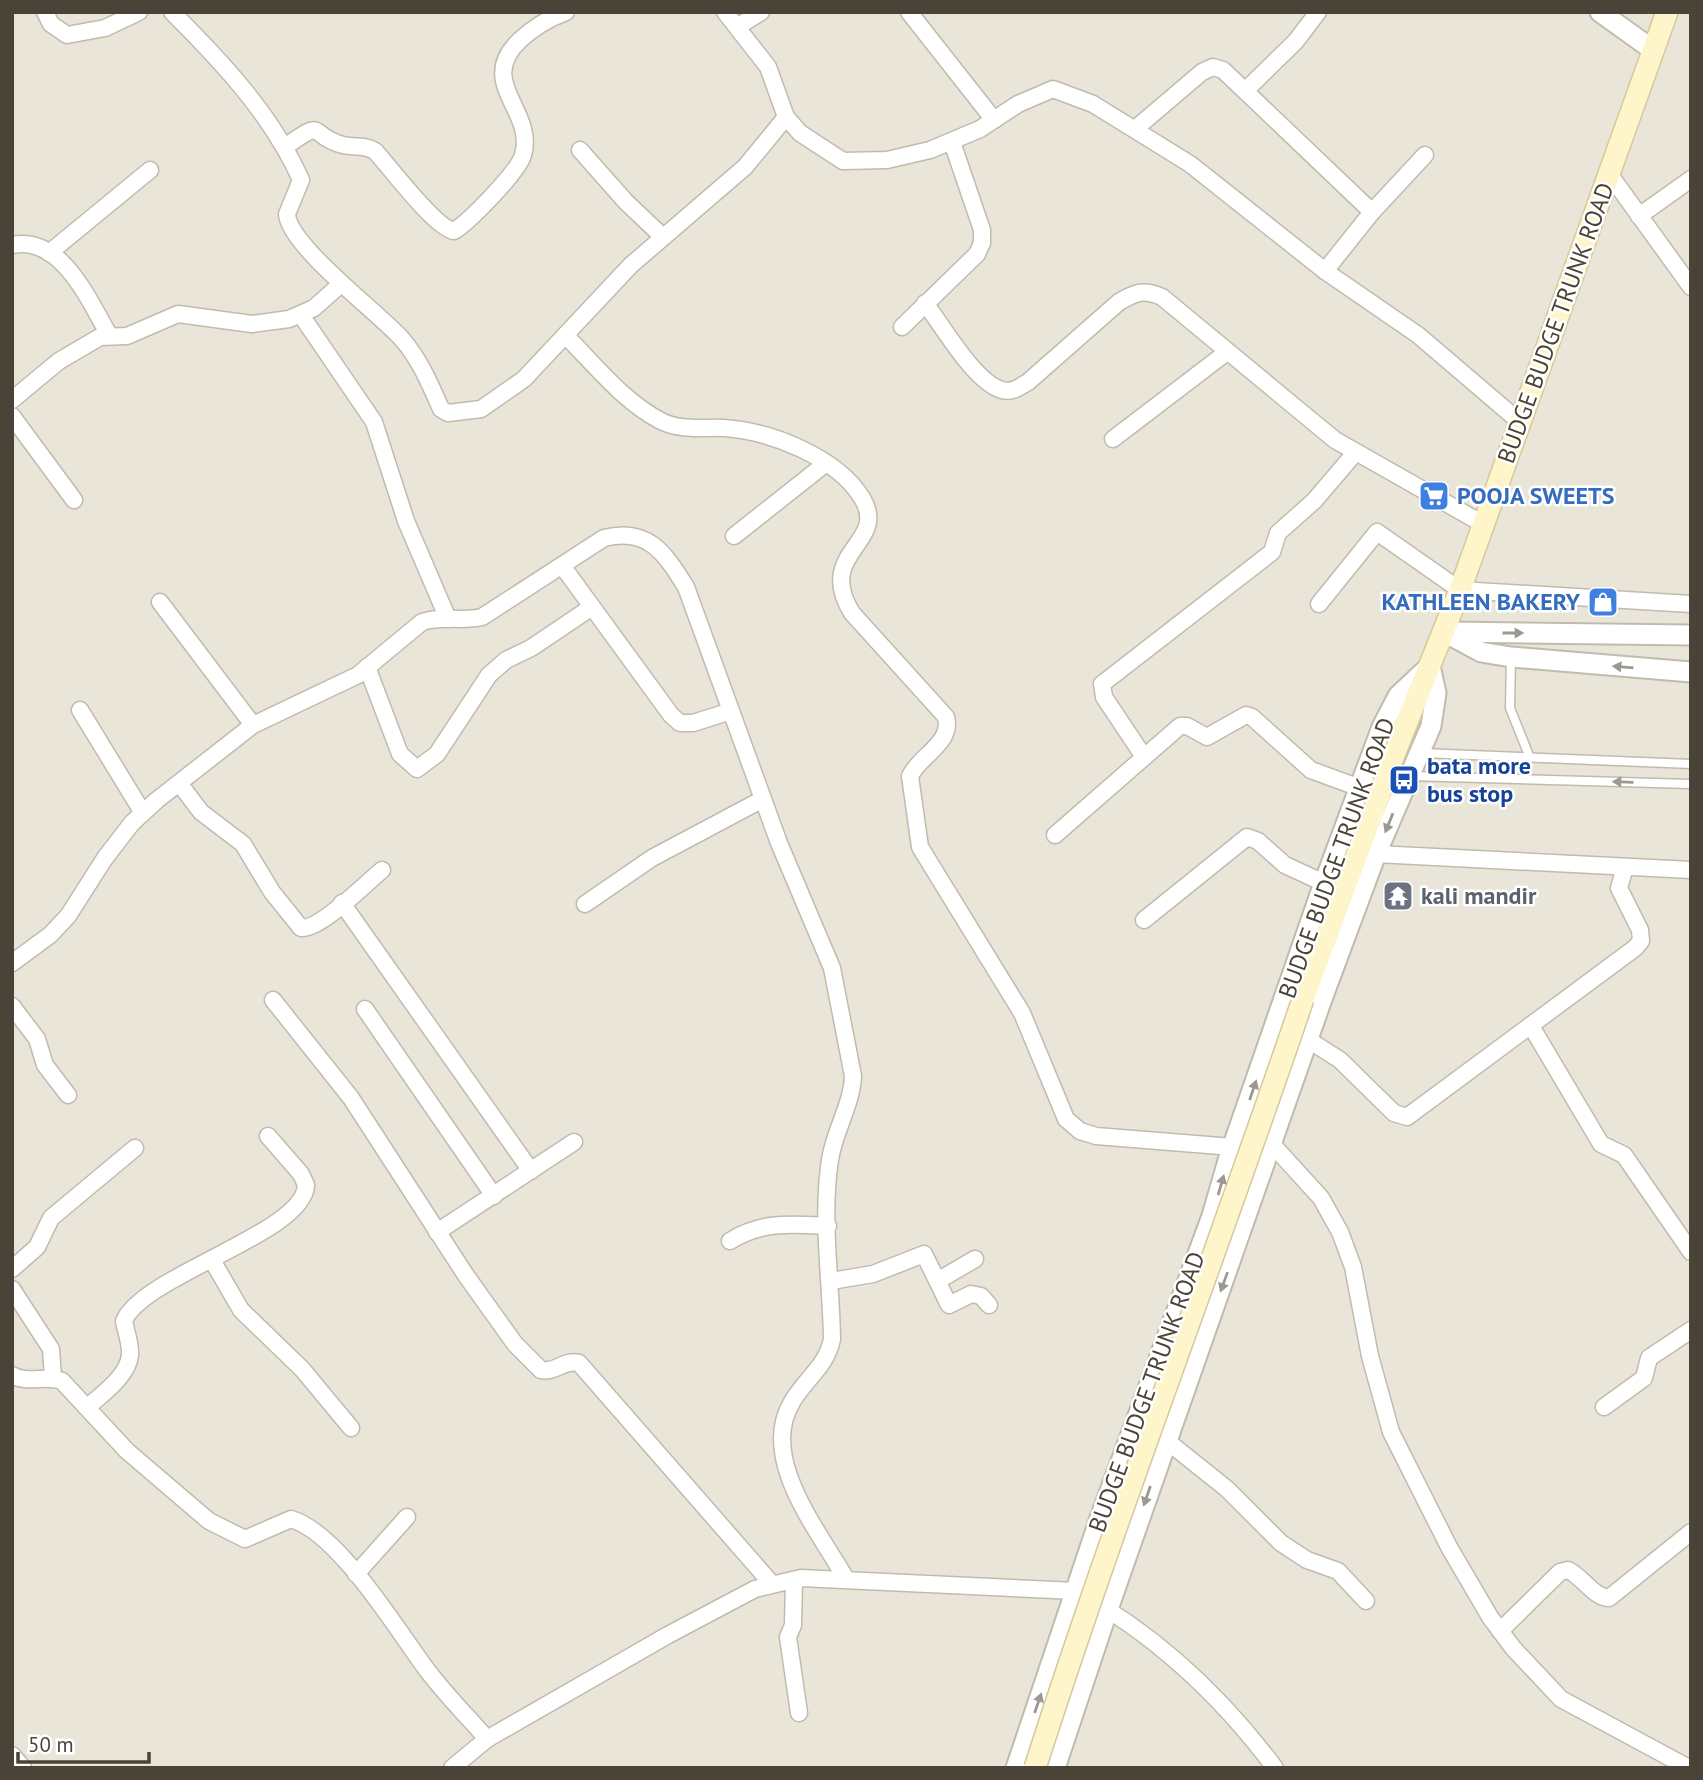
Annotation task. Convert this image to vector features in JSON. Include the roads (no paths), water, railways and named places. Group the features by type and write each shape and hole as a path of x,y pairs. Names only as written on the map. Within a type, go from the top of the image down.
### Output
{"main road":[{"name":"BUDGE BUDGE TRUNK ROAD","path":"1035,1768 1089,1600 1204,1289 1303,999 1460,590 1667,12"}],"street":[{"path":"45,12 51,24 67,35 105,28 139,12"},
{"path":"172,12 235,79 285,147 300,180 287,214 288,222 336,288 402,339 420,363 441,409 448,413 481,409 503,396 547,357 631,265 736,176 786,117"},
{"path":"285,147 308,130 317,129 344,146 365,145 375,151 433,216 448,230 454,231 516,168 523,155 520,122 501,75 503,64 512,48 536,25 566,12"},
{"path":"725,12 768,67 786,117 800,133 843,161 887,160 952,142 1037,94 1053,89 1084,100 1190,164 1325,271 1418,335 1521,423"},
{"path":"737,27 761,12"},
{"path":"909,12 994,120"},
{"path":"1246,90 1296,41 1318,12"},
{"path":"1600,12 1653,50"},
{"path":"1135,129 1202,72 1213,67 1223,70 1372,212"},
{"path":"902,327 977,254 982,243 982,230 952,142"},
{"path":"580,150 626,202 663,237"},
{"path":"1325,271 1372,212 1425,155"},
{"path":"49,253 150,170"},
{"path":"1610,175 1691,287"},
{"path":"1639,216 1691,179"},
{"path":"12,245 32,245 49,253 75,278 109,335"},
{"path":"12,400 59,361 90,341 109,335 127,336 178,314 252,324 308,311 336,288"},
{"path":"925,303 978,373 1004,391 1014,390 1028,382 1119,302 1135,292 1147,290 1162,297 1355,453 1483,524"},
{"path":"308,311 374,422 406,521 448,619"},
{"path":"566,336 638,407 661,421 677,427 723,428 758,433 784,442 825,464 851,484 863,499 870,516 870,526 848,554 840,572 844,600 852,613 946,718 948,726 946,736 913,768 910,776 920,847 1012,994 1066,1119 1080,1131 1096,1136 1231,1151"},
{"path":"1113,439 1227,352"},
{"path":"13,421 74,500"},
{"path":"1144,757 1100,691 1102,684 1272,552 1278,533 1314,501 1355,453"},
{"path":"734,536 825,464"},
{"path":"1319,604 1377,532 1460,590 1691,604"},
{"path":"12,962 50,935 68,916 104,858 143,813 253,725 337,688 422,622 435,617 467,621 482,617 604,538 639,535 653,545 668,559 685,587 763,799 832,968 853,1076 852,1089 830,1158 827,1189 831,1346 822,1364 792,1401 785,1417 781,1438 787,1476 846,1579"},
{"path":"563,567 671,715 680,723 692,723 731,711"},
{"path":"160,602 253,725"},
{"path":"367,667 400,754 417,769 437,754 489,675 506,660 531,648 592,607"},
{"path":"1444,632 1691,635"},
{"path":"1444,632 1481,652 1511,657 1691,672"},
{"name":"BUDGE BUDGE TRUNK ROAD","path":"1055,1768 1108,1608 1247,1217 1270,1142 1307,1039 1436,710 1436,693 1430,666"},
{"name":"BUDGE BUDGE TRUNK ROAD","path":"1016,1768 1076,1591 1212,1216 1231,1151 1324,883 1382,727 1398,696 1430,666"},
{"path":"80,710 143,813"},
{"path":"1055,835 1180,726 1187,726 1207,737 1246,715 1252,717 1311,770 1360,788"},
{"path":"179,783 201,812 243,844 272,892 301,928 309,929 382,870"},
{"path":"585,904 652,858 763,799"},
{"path":"1144,920 1247,837 1258,841 1285,865 1324,883"},
{"path":"1377,855 1691,870"},
{"path":"1307,1039 1352,1070 1394,1113 1407,1117 1641,941 1640,930 1619,888 1625,867"},
{"path":"342,903 531,1171"},
{"path":"273,1000 351,1098 437,1232 515,1344 536,1368 546,1371 569,1362 579,1363 772,1584"},
{"path":"12,1006 37,1039 45,1065 68,1095"},
{"path":"365,1009 494,1196"},
{"path":"1531,1026 1601,1144 1624,1155 1691,1252"},
{"path":"88,1407 120,1377 127,1365 131,1353 124,1321 139,1299 212,1260 287,1215 306,1194 301,1174 268,1136"},
{"path":"437,1232 574,1142"},
{"path":"1270,1142 1321,1198 1340,1232 1353,1267 1370,1356 1391,1432 1449,1547 1500,1631 1561,1699 1689,1768"},
{"path":"12,1269 37,1247 51,1218 135,1148"},
{"path":"730,1241 744,1224 828,1226"},
{"path":"831,1281 873,1274 924,1254 949,1305 971,1294 981,1296 989,1305"},
{"path":"939,1280 975,1259"},
{"path":"212,1260 241,1310 302,1369 351,1428"},
{"path":"12,1289 51,1349 53,1377"},
{"path":"1604,1407 1644,1378 1646,1364 1656,1352 1691,1330"},
{"path":"12,1375 20,1379 53,1377 71,1388 127,1451 209,1521 245,1539 260,1535 283,1520 300,1522 335,1550 356,1574 429,1672 487,1739"},
{"path":"1167,1441 1227,1489 1281,1544 1300,1556 1338,1571 1366,1601"},
{"path":"356,1574 407,1517"},
{"path":"1500,1631 1560,1572 1568,1570 1576,1573 1599,1596 1609,1598 1691,1532"},
{"path":"452,1768 487,1739 668,1634 755,1589 794,1580 846,1579 1076,1591 1108,1608 1176,1659 1202,1683 1275,1768"},
{"path":"794,1580 795,1609 788,1637 799,1713"},
{"path":"12,1755 23,1768"}],"lane":[{"path":"1511,657 1510,708 1530,758"},
{"path":"1419,753 1691,764"},
{"path":"1409,776 1691,785"}],"place":[{"name":"POOJA SWEETS","path":"1434,496"},
{"name":"KATHLEEN BAKERY","path":"1603,602"},
{"name":"bata more bus stop","path":"1404,780"},
{"name":"kali mandir","path":"1398,896"}]}
